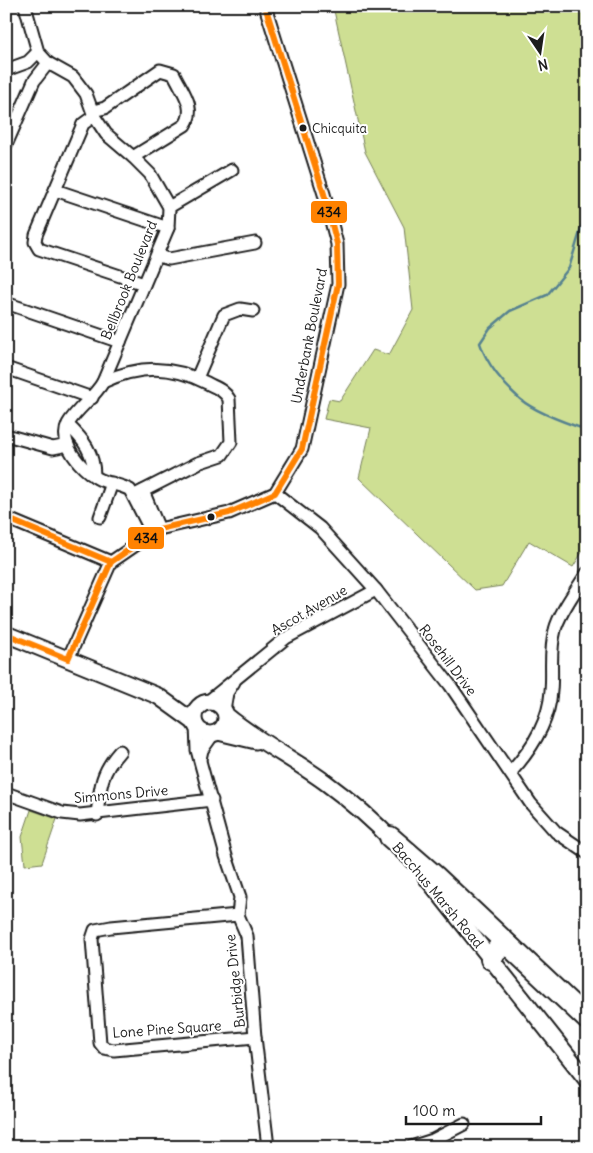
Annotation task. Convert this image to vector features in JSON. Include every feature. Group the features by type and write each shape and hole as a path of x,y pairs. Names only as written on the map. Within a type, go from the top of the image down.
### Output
{"highway":[{"path":"390,838 435,876 587,1019"},
{"path":"492,959 498,948 509,946"}],"main road":[{"path":"6,634 158,696 216,703 225,712 224,725 216,733 204,733 158,696"},
{"path":"195,724 196,711 205,703"},
{"name":"Bacchus Marsh Road","path":"225,712 260,742 325,782 374,821 420,871 587,1080"},
{"name":"Bacchus Marsh Road","path":"216,733 260,742"}],"street":[{"name":"Bellbrook Boulevard","path":"25,6 38,52 48,63 73,76 86,94 94,114 106,134 133,156 150,174 169,207 168,228 158,256 144,284 103,382 92,398 68,425"},
{"name":"Underbank Boulevard","path":"265,6 324,194 337,244 338,266 338,284 302,449 275,493"},
{"path":"6,70 28,62 38,52"},
{"path":"6,145 34,81 48,63"},
{"path":"133,156 185,125 190,118 191,108 174,74 160,70 94,114 83,124 35,242 40,249 144,284"},
{"path":"169,207 232,170"},
{"path":"55,190 168,228"},
{"path":"158,256 169,259 255,243"},
{"path":"6,303 120,342"},
{"path":"197,378 224,315 240,309 253,311"},
{"path":"6,368 92,398"},
{"path":"94,476 92,455 81,437 68,425 65,436 68,445 82,467 94,476 139,493 222,454 228,449 231,442 229,398 226,392 197,378 177,371 148,368 103,382"},
{"path":"6,435 53,448 68,445"},
{"path":"100,517 112,483"},
{"path":"139,493 155,531"},
{"path":"68,659 111,562 155,531 230,513 275,493"},
{"name":"Rosehill Drive","path":"275,493 320,528 376,590 450,685 531,804 556,832 587,853"},
{"path":"6,518 111,562"},
{"path":"511,772 528,753 545,722 551,692 550,656 555,629 587,573"},
{"name":"Ascot Avenue","path":"205,703 286,638 376,590"},
{"path":"225,712 227,693 236,678"},
{"name":"Burbidge Drive","path":"195,724 200,759 226,856 240,896 238,915 247,936 255,1037 268,1147"},
{"path":"200,759 205,746 216,733"},
{"path":"97,814 103,775 108,764 120,751"},
{"name":"Simmons Drive","path":"6,793 62,813 97,814 212,800"},
{"name":"Lone Pine Square","path":"238,915 95,930 92,939 100,1043 104,1048 114,1050 255,1037"},
{"path":"411,1147 433,1140 464,1124"}],"green space":[{"path":"333,6 587,6 587,544 573,567 529,541 502,586 475,590 359,478 371,428 324,419 329,399 340,401 373,350 389,355 413,310 404,227 365,152"},
{"path":"31,810 57,819 42,863 25,865 22,837"}],"waterway":[{"path":"587,209 569,268 547,295 510,311 490,328 480,343 496,373 526,404 562,421 587,430"}],"transit line":[{"name":"434","path":"6,634 68,659 111,562 159,529 229,513 275,493 302,449 338,284 337,244 324,194 265,6"},
{"name":"434","path":"6,518 111,562"}],"place":[{"name":"Chicquita","path":"303,128"}]}
